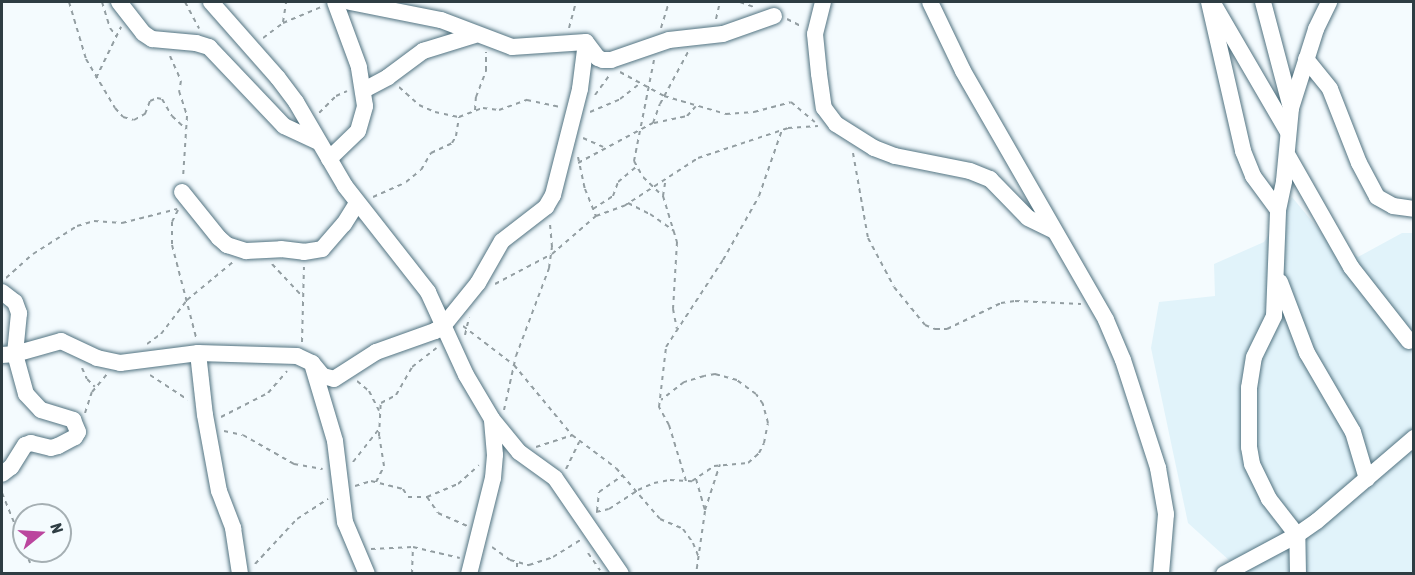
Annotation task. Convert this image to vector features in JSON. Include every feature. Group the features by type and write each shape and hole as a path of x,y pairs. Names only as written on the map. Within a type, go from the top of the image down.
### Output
{"street":[{"path":"211,2 232,22 278,78 309,123 357,203 428,292 447,324 466,375 495,423 519,452 559,483 591,517 621,573"},
{"path":"231,2 232,22"},
{"path":"329,159 358,131 364,118 364,90 340,2 441,20 482,38 512,47 586,42"},
{"path":"823,2 817,16 814,34 824,108 836,124 861,141 917,162 982,175 997,184 1014,206 1028,218 1053,230"},
{"path":"930,2 980,102 1096,303 1123,360 1158,468 1166,514 1161,573"},
{"path":"1211,2 1288,132"},
{"path":"1211,2 1243,151 1253,176 1278,210"},
{"path":"1263,2 1291,108"},
{"path":"1298,573 1297,535 1257,479 1249,447 1251,370 1259,345 1274,316 1278,210 1287,155 1291,108 1306,58 1329,2"},
{"path":"123,6 143,33 152,39 203,44 235,71 284,126 319,142"},
{"path":"586,42 598,58 611,60 658,42 723,34 774,16"},
{"path":"364,90 388,77 423,51 482,38"},
{"path":"325,404 341,376 376,352 427,335 447,324 478,283 502,241 546,207 554,195 561,170 584,69 586,42"},
{"path":"1306,58 1330,89 1359,163 1377,197 1393,206 1413,209"},
{"path":"1287,155 1351,267 1409,341"},
{"path":"181,200 219,238 237,249 281,249 304,252 322,249 344,224 357,203"},
{"path":"1277,275 1307,353 1353,432 1367,479"},
{"path":"2,292 15,302 19,313 8,355 33,403 41,410 73,420 77,427 75,437 66,443 51,448 36,444 25,445 11,467 2,474"},
{"path":"8,355 61,341 97,358 126,363 198,353 305,359 323,376 341,376"},
{"path":"198,353 205,416 219,491 246,570"},
{"path":"305,359 325,404 335,441 348,531 367,573"},
{"path":"469,568 489,496 495,455 495,423"},
{"path":"1224,573 1297,535 1334,508 1413,438"}],"path":[{"path":"69,2 79,40 96,78 109,100 123,117 139,119 145,114 150,101 157,98 162,99 172,116 186,129"},
{"path":"102,2 110,28 117,37"},
{"path":"185,2 199,29 203,44"},
{"path":"283,23 286,2"},
{"path":"254,50 267,34 283,23 340,2"},
{"path":"565,42 576,2"},
{"path":"663,196 636,167 634,155 642,130 646,88 663,15 669,2"},
{"path":"96,78 117,37 123,6"},
{"path":"774,16 796,23 814,34"},
{"path":"653,123 664,96 700,36"},
{"path":"475,111 476,97 486,71 482,38"},
{"path":"492,286 506,276 552,254 596,216 628,203 698,158 782,130 810,128 821,124 791,102 761,111 732,114 696,106 646,88 614,69 590,102"},
{"path":"388,77 419,105 435,112 459,117 483,108 499,110 527,100 574,115 620,99 639,84"},
{"path":"309,123 339,93 364,90"},
{"path":"561,170 653,123 687,116 696,106"},
{"path":"357,203 406,182 421,170 431,153 452,142 456,136 459,117"},
{"path":"687,481 669,425 659,406 666,347 723,260 759,196 782,130"},
{"path":"580,137 604,148"},
{"path":"861,141 852,156 868,237 894,287 925,325 935,329 947,329 1001,303 1015,301 1096,303"},
{"path":"579,162 596,216"},
{"path":"593,209 613,196 618,182 636,167"},
{"path":"666,178 663,196 678,248 674,309 677,329"},
{"path":"2,281 33,254 77,226 94,221 122,223 181,200"},
{"path":"628,203 650,214 674,231"},
{"path":"495,423 531,312 546,280 552,254 550,221 546,207"},
{"path":"77,427 98,382 126,363 138,350 161,333 187,300 229,266 237,249"},
{"path":"260,250 302,297"},
{"path":"218,427 221,417 268,393 305,359 302,340 304,252"},
{"path":"376,482 384,466 379,411 384,400 398,392 412,367 437,347 447,324 514,365 579,442 605,458 623,475 638,490 660,519 683,529 699,558"},
{"path":"126,363 163,381 227,433 243,435 294,464 316,466 340,487"},
{"path":"591,517 609,509 638,490 670,480 696,479 720,464 748,463 759,453 768,423 764,404 756,394 737,380 715,374 684,382 660,401"},
{"path":"341,376 365,386 379,411"},
{"path":"246,570 307,510 340,487 379,429"},
{"path":"519,452 572,435"},
{"path":"559,483 579,442"},
{"path":"340,487 376,482 403,489 408,497 428,497 458,484 481,463 495,455"},
{"path":"696,573 705,511 720,464"},
{"path":"428,497 438,513 463,522 501,554 517,563 535,564 581,540 599,492 623,475"},
{"path":"696,479 705,511"},
{"path":"2,493 12,518"},
{"path":"359,552 382,547 413,547 440,551 469,568"},
{"path":"412,573 413,547"},
{"path":"517,563 517,573"}],"shaded area":[{"path":"1292,197 1329,242 1358,257 1402,233 1413,233 1413,573 1227,573 1231,562 1188,523 1151,348 1159,302 1215,296 1214,264 1264,242"}]}
